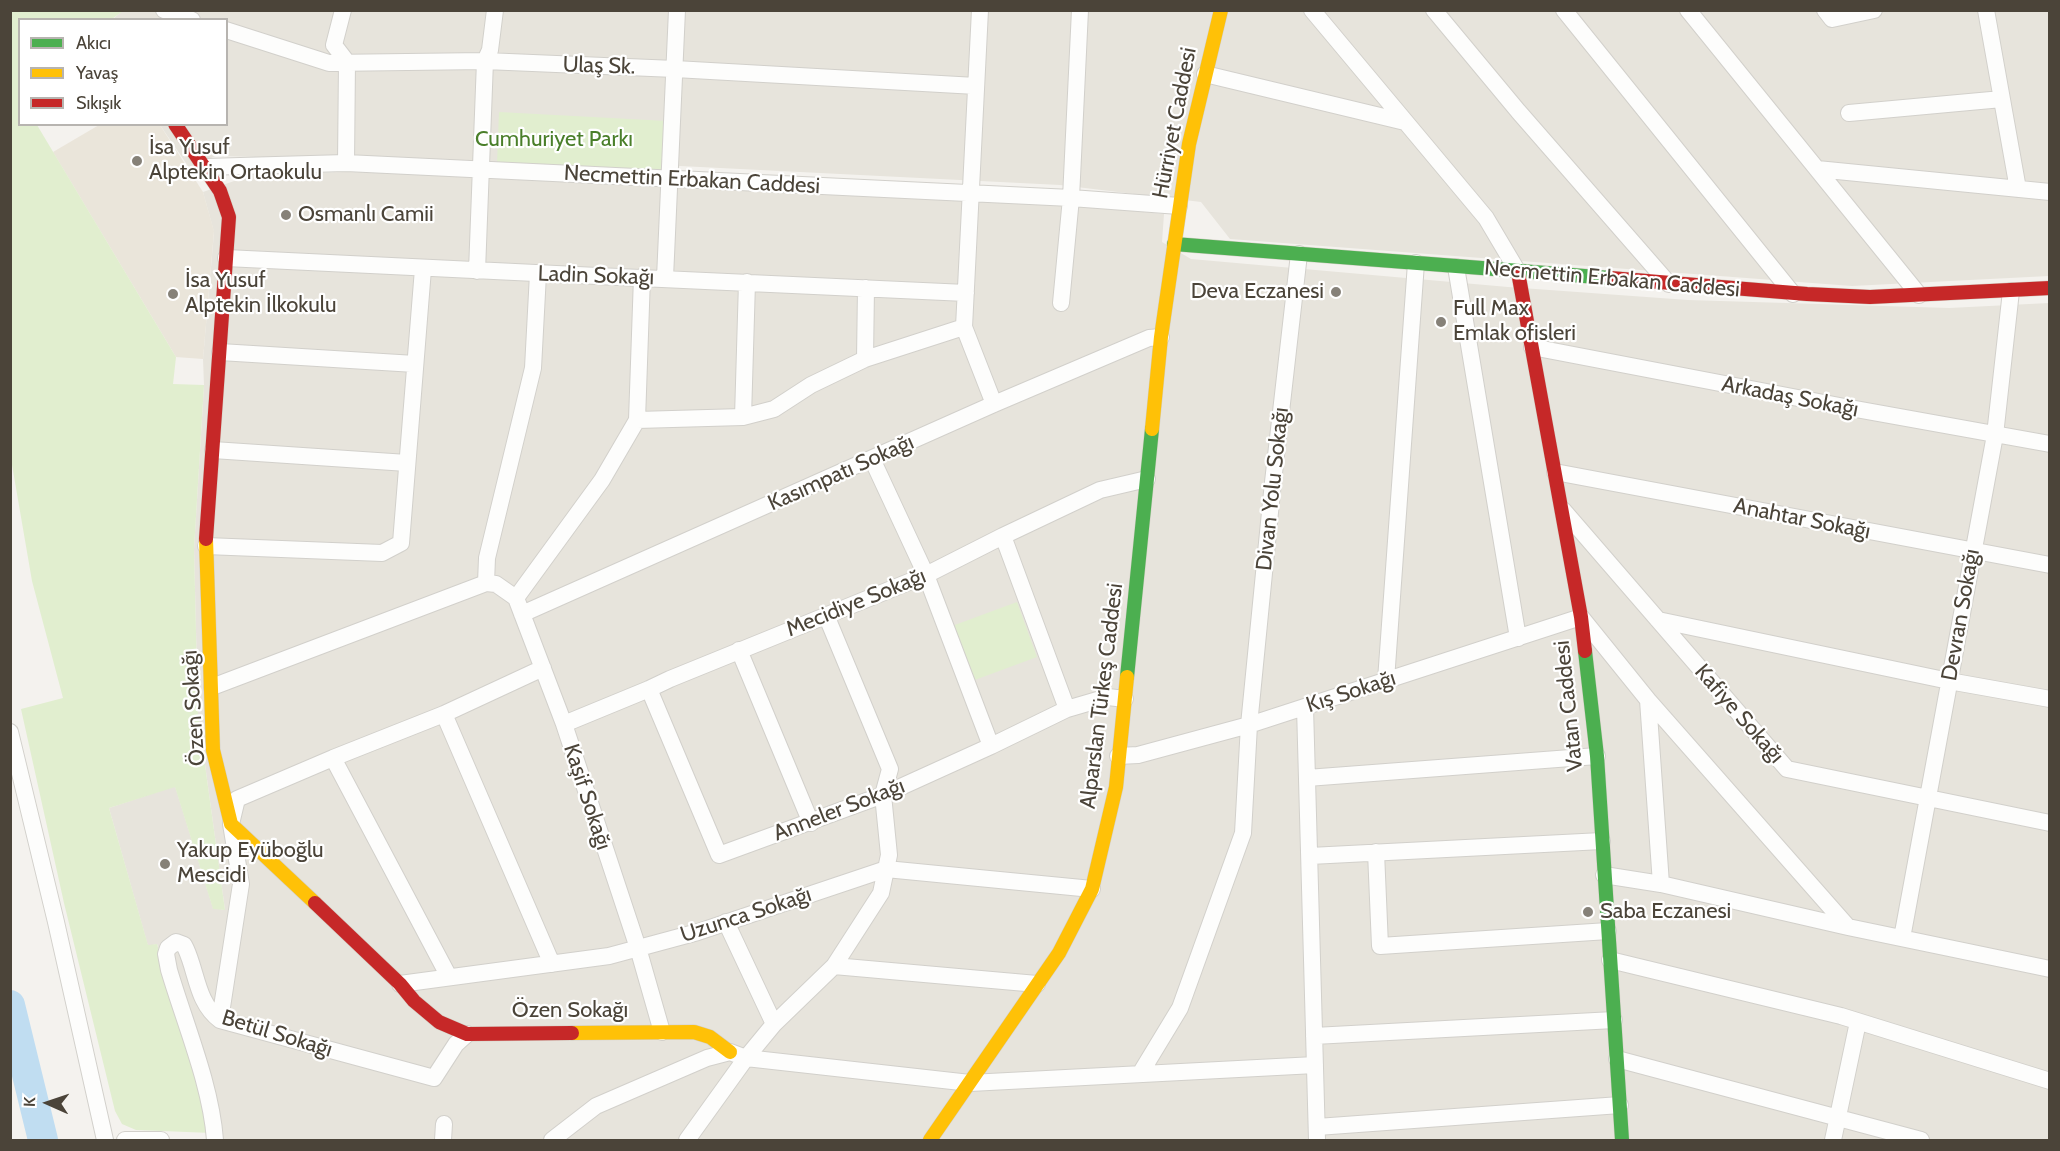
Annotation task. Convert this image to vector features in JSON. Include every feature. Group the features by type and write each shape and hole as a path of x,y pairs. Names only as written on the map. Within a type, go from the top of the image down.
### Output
{"street":[{"path":"164,10 186,18"},
{"path":"343,10 334,45 347,62 346,163"},
{"path":"477,271 485,61 490,51 495,10"},
{"path":"665,278 677,10"},
{"path":"980,10 964,327 994,404"},
{"path":"1061,303 1071,198 1080,10"},
{"name":"Hürriyet Caddesi","path":"1174,244 1189,144 1221,10"},
{"path":"1312,10 1486,218 1518,272"},
{"path":"1434,10 1518,111 1669,284"},
{"path":"1564,10 1793,294"},
{"path":"1688,10 1919,295"},
{"path":"1825,10 1832,19 1874,10"},
{"path":"1986,10 2018,189"},
{"name":"Ulaş Sk.","path":"228,31 328,63 485,61 976,86"},
{"path":"1205,74 1405,122"},
{"path":"1849,113 2002,99"},
{"name":"Özen Sokağı","path":"177,126 220,191 229,217 206,546 213,750 231,824 400,984 414,1001 439,1022 466,1034 694,1032 710,1037 730,1052"},
{"name":"Necmettin Erbakan Caddesi","path":"205,167 346,163 1071,198 1179,206"},
{"path":"1817,169 2049,192"},
{"name":"Necmettin Erbakan Caddesi","path":"1174,244 1793,294 1870,297 2049,288"},
{"name":"Alparslan Türkeş Caddesi","path":"930,1140 1059,953 1092,889 1116,787 1161,337 1174,244"},
{"name":"Divan Yolu Sokağı","path":"1140,1074 1180,1008 1243,833 1249,724 1299,254"},
{"name":"Ladin Sokağı","path":"226,258 966,293"},
{"path":"1386,680 1416,264"},
{"path":"1456,267 1518,638"},
{"path":"206,546 382,553 401,543 423,269"},
{"name":"Vatan Caddesi","path":"1518,272 1581,617 1597,756 1622,1140"},
{"path":"486,583 487,558 534,368 538,274"},
{"path":"212,687 486,583 496,584 516,598 602,480 637,420 642,277"},
{"path":"743,417 747,282"},
{"path":"865,359 866,288"},
{"name":"Devran Sokağı","path":"1902,938 1995,435 2012,291"},
{"path":"637,420 743,417 774,409 811,385 865,359 964,327"},
{"name":"Kasımpatı Sokağı","path":"522,614 994,404 1149,338 1161,337"},
{"name":"Arkadaş Sokağı","path":"1532,347 2049,444"},
{"path":"220,352 415,364"},
{"path":"213,450 408,463"},
{"path":"872,459 926,575 991,746"},
{"name":"Anahtar Sokağı","path":"1555,472 2049,565"},
{"name":"Mecidiye Sokağı","path":"564,724 739,650 926,575 1100,490 1147,479"},
{"name":"Kafiye Sokağı","path":"1563,510 1786,769 2049,823"},
{"path":"1003,536 1067,709"},
{"name":"Kaşif Sokağı","path":"516,598 564,724 638,948 663,1032"},
{"path":"687,1140 746,1058 774,1024 834,966 881,893 889,855 883,795 890,769 826,615"},
{"path":"1581,617 1647,699 1848,927"},
{"name":"Kış Sokağı","path":"1118,756 1138,755 1249,724 1581,617"},
{"path":"1658,620 1949,681 2049,699"},
{"path":"739,650 811,823"},
{"path":"220,1020 241,884 231,824 237,799 444,714 543,668"},
{"name":"Anneler Sokağı","path":"649,689 719,855 883,795 1067,709 1108,697 1125,699"},
{"path":"1647,699 1661,884"},
{"path":"1305,706 1317,1134 1620,1105"},
{"path":"444,714 552,964"},
{"path":"10,732 105,1140"},
{"path":"1307,778 1597,756"},
{"path":"333,758 449,977"},
{"path":"1310,856 1602,841"},
{"path":"1376,852 1380,946 1608,931"},
{"name":"Uzunca Sokağı","path":"400,984 609,956 726,922 886,869 1092,889"},
{"path":"1604,875 1661,884 1848,927 2049,969"},
{"path":"726,922 774,1024"},
{"name":"Betül Sokağı","path":"215,1140 214,1122 205,1087 169,970 166,954 168,948 176,942 184,945 203,999 210,1013 220,1020 434,1077 456,1044 466,1034"},
{"path":"1610,960 1858,1022 2049,1080"},
{"path":"834,966 1037,984"},
{"path":"1314,1036 1614,1020"},
{"path":"1833,1140 1858,1022"},
{"path":"552,1140 596,1106 707,1058 730,1052 746,1058 970,1083 1315,1065"},
{"path":"1617,1059 1922,1140"},
{"path":"125,1140 161,1140"}],"shaded area":[{"path":"123,10 2049,11 2049,276 1852,286 1230,239 1201,202 1060,185 680,166 665,171 497,163 215,156 190,169 161,126 228,126 228,18 114,18"},
{"name":"İsa Yusuf Alptekin İlkokulu","path":"97,126 161,126 203,192 214,231 203,359 176,357 53,152"},
{"path":"346,172 1061,204 1164,214 1162,242 1191,259 1508,287 1688,300 1949,308 2049,303 2049,1140 214,1140 157,944 148,946 109,808 175,786 213,908 225,910 198,714 194,549 204,385 203,359 214,232 203,192 251,175"}],"green space":[{"path":"10,11 123,11 113,18 18,18 18,126 38,126 176,357 173,384 204,385 194,549 198,714 225,910 213,909 175,787 109,808 148,945 157,944 212,1133 136,1130 122,1124 115,1111 64,903 21,709 63,698 32,581 11,459"},
{"name":"Cumhuriyet Parkı","path":"499,112 667,121 665,171 497,163"},
{"path":"1017,602 1037,657 972,681 952,626"}],"waterway":[{"path":"10,1005 43,1140"}],"traffic: fast":[{"path":"1174,244 1610,278"},
{"path":"1127,677 1152,429"},
{"path":"1585,651 1597,756 1622,1140"}],"traffic: slow":[{"path":"1152,429 1161,337 1189,144 1221,10"},
{"path":"206,539 213,750 231,824 315,903"},
{"path":"930,1140 1059,953 1092,889 1116,787 1127,677"},
{"path":"572,1033 694,1032 710,1037 730,1052"}],"traffic: jam":[{"path":"176,126 220,191 229,217 206,539"},
{"path":"1518,272 1581,617 1585,651"},
{"path":"1610,278 1870,297 2050,288"},
{"path":"315,903 400,984 414,1001 439,1022 467,1034 572,1033"}],"place":[{"name":"İsa Yusuf Alptekin Ortaokulu","path":"137,161"},
{"name":"Osmanlı Camii","path":"286,215"},
{"name":"Deva Eczanesi","path":"1336,292"},
{"name":"İsa Yusuf Alptekin İlkokulu","path":"173,294"},
{"name":"Full Max Emlak ofisleri","path":"1441,322"},
{"name":"Yakup Eyüboğlu Mescidi","path":"165,864"},
{"name":"Saba Eczanesi","path":"1588,912"}]}
